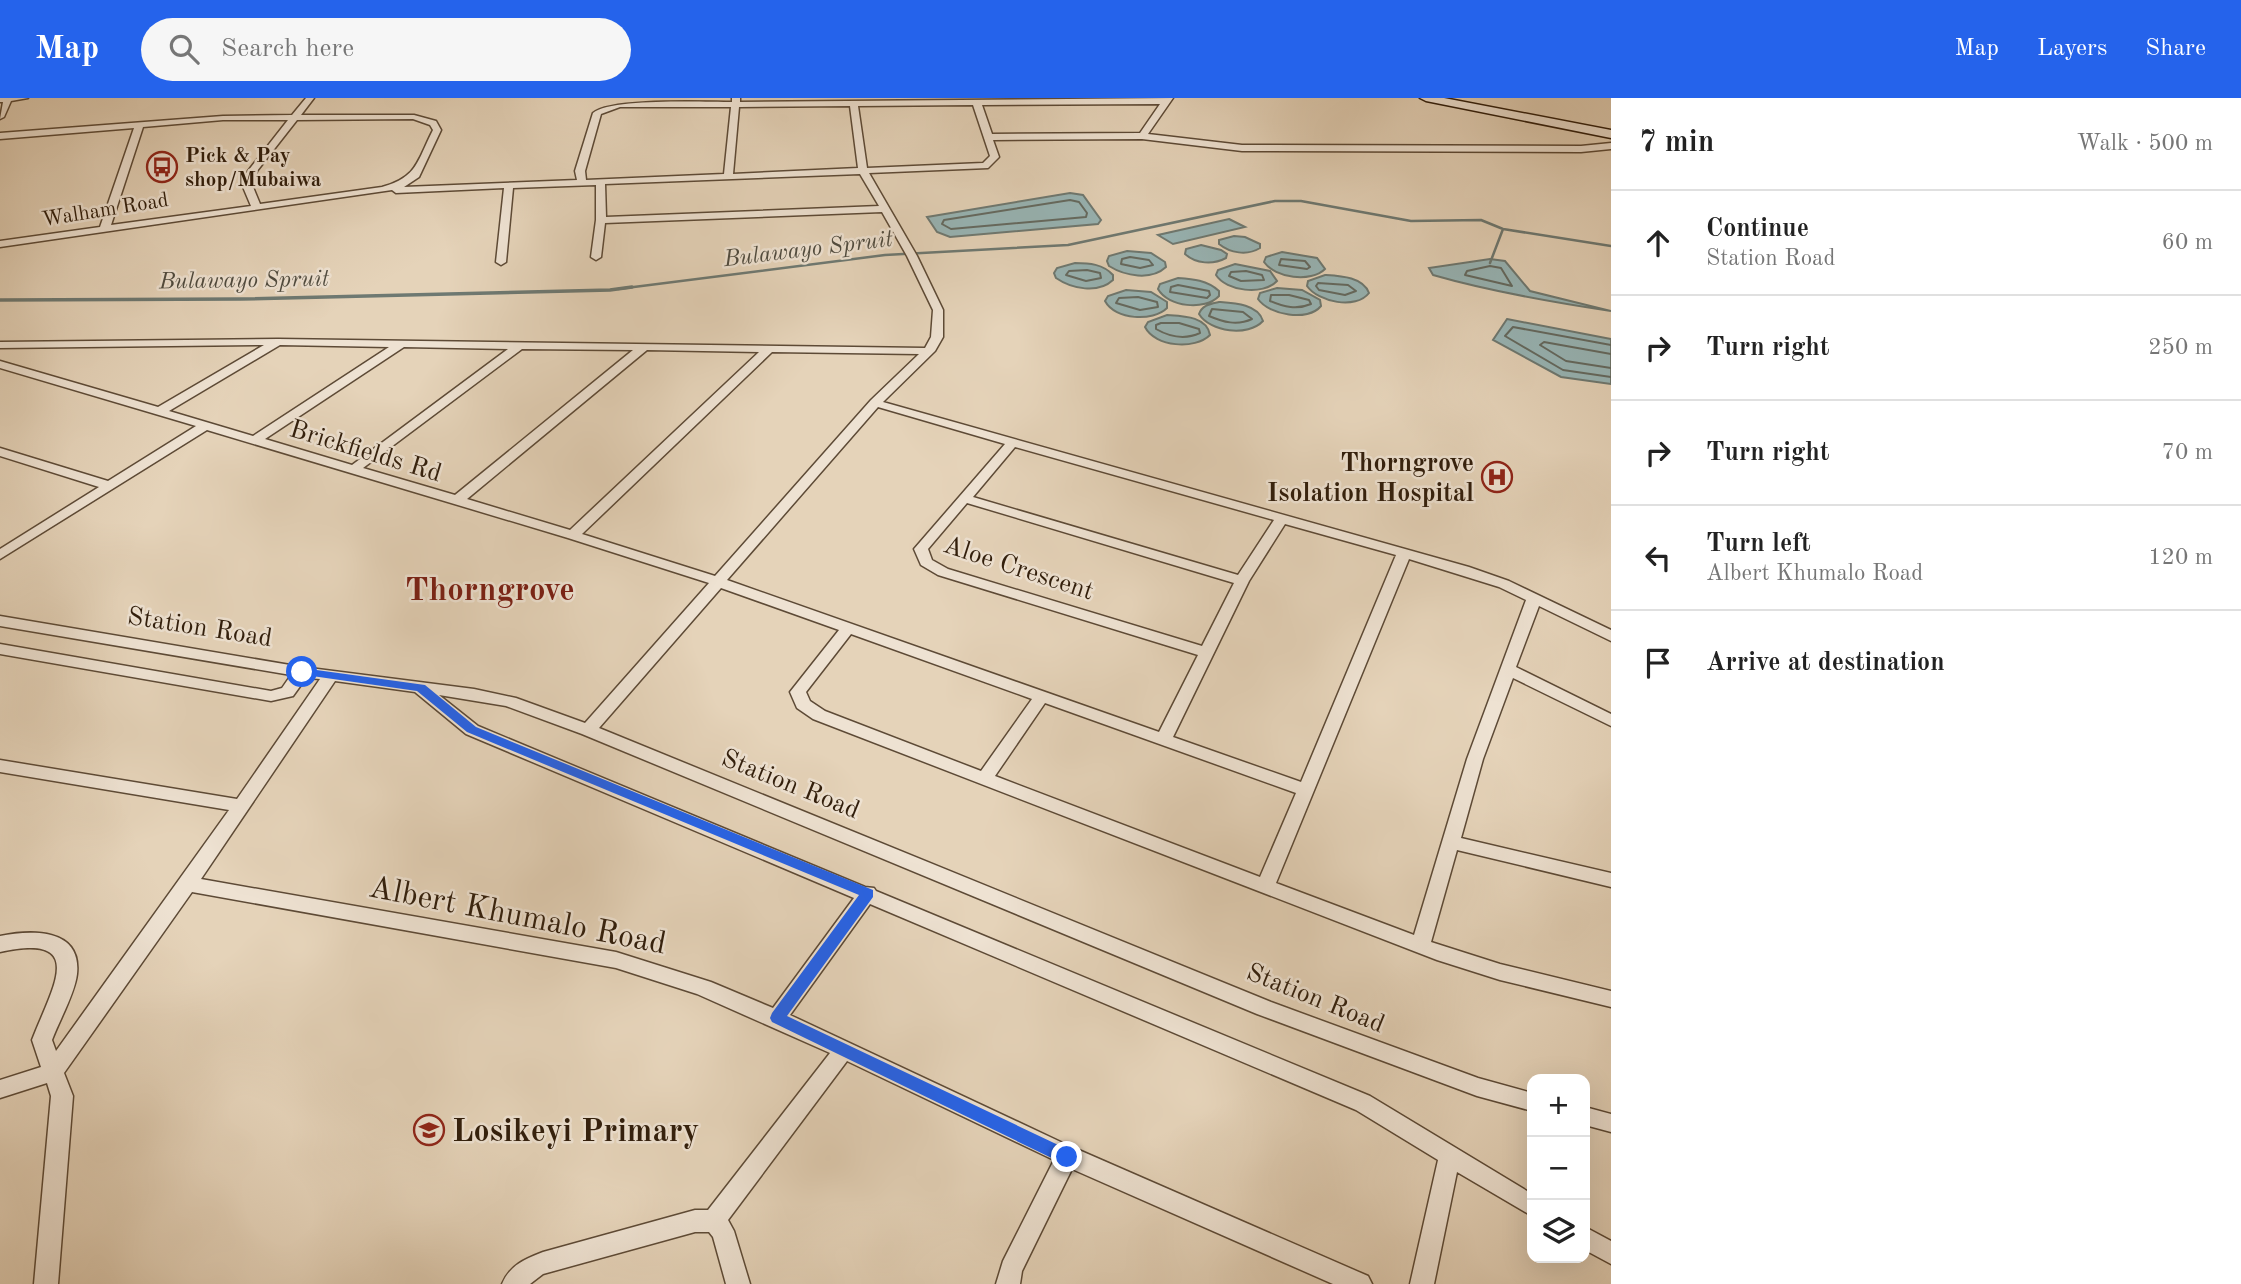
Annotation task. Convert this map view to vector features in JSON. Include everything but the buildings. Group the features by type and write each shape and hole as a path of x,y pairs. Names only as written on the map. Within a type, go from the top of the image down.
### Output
{"street":[{"path":"0,117 6,99 24,98"},
{"path":"256,206 248,187 249,179 310,98"},
{"path":"1426,98 1611,135"},
{"path":"383,190 985,166 995,157 976,100"},
{"path":"582,182 580,171 598,111 628,104 736,101 854,103 1168,100"},
{"path":"1142,136 1168,100"},
{"path":"727,177 736,101"},
{"path":"589,730 875,403 929,351 937,337 938,310 910,253 863,171 854,103"},
{"path":"0,136 295,116 402,116 433,123 438,130 414,177 404,184 383,190"},
{"path":"105,228 139,125"},
{"path":"988,136 1142,136 1250,148 1581,149 1611,146"},
{"path":"596,257 601,220 600,181"},
{"path":"501,262 509,186"},
{"name":"Walham Road","path":"0,244 383,190"},
{"path":"601,220 886,209"},
{"path":"0,345 278,342 929,351"},
{"path":"158,412 278,342"},
{"path":"255,440 401,344"},
{"path":"353,470 519,346"},
{"path":"456,501 643,348"},
{"path":"573,535 769,349"},
{"name":"Brickfields Rd","path":"0,364 573,535 719,582 1306,790"},
{"path":"875,403 1486,577 1611,636"},
{"path":"0,555 107,485 205,426"},
{"name":"Aloe Crescent","path":"1012,443 921,549 921,556 933,568 1205,652"},
{"path":"0,452 107,485"},
{"path":"963,498 1242,581"},
{"path":"1164,739 1242,581 1281,520"},
{"path":"1265,888 1404,554"},
{"path":"1420,946 1475,760 1534,599"},
{"name":"Station Road","path":"0,621 302,672 474,694 510,702 589,730 1264,1008 1465,1083 1527,1101"},
{"path":"848,629 798,692 803,704 819,715 1420,946 1500,972 1611,999"},
{"path":"0,649 271,696 288,692 302,672"},
{"path":"1509,670 1611,721"},
{"path":"0,1089 52,1073 188,884 332,674"},
{"path":"421,688 472,730 1363,1103 1527,1203"},
{"path":"986,777 1041,696"},
{"path":"0,766 242,806"},
{"path":"1450,842 1611,880"},
{"name":"Albert Khumalo Road","path":"188,884 616,960 663,972 777,1018 1067,1157 1360,1284"},
{"path":"777,1018 868,894"},
{"path":"0,944 26,939 48,940 66,955 67,975 42,1040 62,1096 46,1284"},
{"path":"714,1221 843,1051"},
{"path":"1590,1117 1611,1123"},
{"path":"1422,1284 1450,1156"},
{"path":"1008,1284 1011,1269 1067,1157"},
{"path":"514,1284 528,1269 543,1263 695,1221 714,1221 723,1231 738,1284"},
{"path":"1590,1241 1611,1254"}],"water":[{"path":"1070,193 1083,195 1101,220 1098,224 950,237 937,232 927,217"},
{"path":"1229,219 1245,227 1173,244 1158,235"},
{"path":"1234,236 1245,237 1260,244 1260,248 1239,252 1228,250 1219,244 1219,240"},
{"path":"1201,245 1221,250 1227,254 1226,258 1205,262 1194,260 1185,254 1186,249"},
{"path":"1127,251 1151,253 1165,262 1166,267 1153,274 1138,275 1109,266 1109,256"},
{"path":"1282,252 1317,258 1325,269 1302,277 1276,272 1264,262 1266,257"},
{"path":"1490,259 1505,261 1530,291 1611,311 1477,287 1433,275 1429,268"},
{"path":"1075,263 1100,266 1113,275 1113,280 1100,287 1085,288 1056,278 1054,273 1057,268"},
{"path":"1235,264 1270,271 1277,281 1271,286 1254,290 1228,285 1216,275 1218,270"},
{"path":"1325,275 1357,281 1369,293 1355,301 1328,300 1312,292 1307,286 1308,281"},
{"path":"1178,278 1210,284 1219,291 1219,296 1213,301 1196,305 1170,300 1158,289 1160,284"},
{"path":"1277,288 1302,290 1320,300 1321,306 1315,311 1298,315 1279,312 1263,305 1258,299 1260,293"},
{"path":"1126,290 1151,292 1167,302 1167,308 1144,317 1117,312 1105,301 1108,296"},
{"path":"1219,302 1251,308 1263,321 1239,331 1212,325 1199,314 1204,307"},
{"path":"1167,315 1199,321 1208,329 1210,335 1195,343 1185,344 1157,339 1145,327 1148,322"},
{"path":"1507,319 1611,339 1611,384 1561,377 1493,340"}],"waterway":[{"name":"Bulawayo Spruit","path":"618,289 885,255 1068,245 1275,201 1301,201 1411,221 1481,220 1503,229"},
{"path":"1490,263 1503,229"},
{"name":"Bulawayo Spruit","path":"1503,229 1611,246"},
{"name":"Bulawayo Spruit","path":"0,300 241,299 610,290 632,287"}],"place":[{"name":"Pick & Pay shop/Mubaiwa","path":"162,167"},
{"name":"Thorngrove Isolation Hospital","path":"1497,477"},
{"name":"Losikeyi Primary","path":"429,1130"}],"district":[{"name":"Thorngrove","path":"490,588"}],"route":[{"path":"302,672 421,688 472,730 868,894 777,1018 1067,1157"}]}
